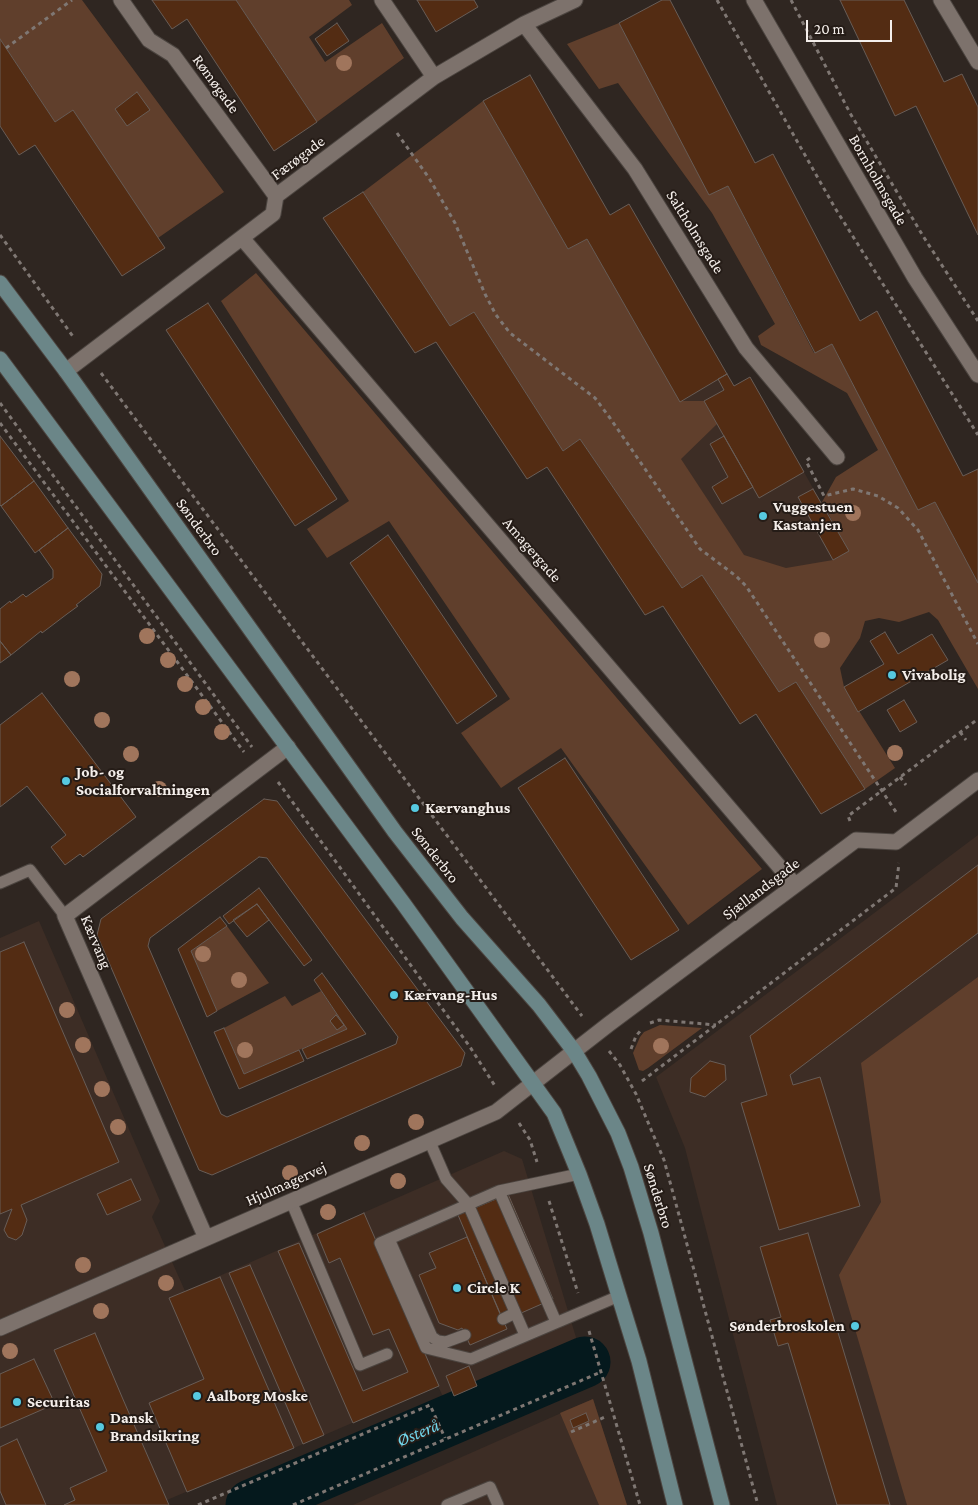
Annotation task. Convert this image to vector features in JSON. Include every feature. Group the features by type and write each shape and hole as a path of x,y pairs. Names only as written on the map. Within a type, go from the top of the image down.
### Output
{"street":[{"name":"Rømøgade","path":"121,0 149,40 173,55 276,196"},
{"path":"382,0 434,77"},
{"name":"Færøgade","path":"66,371 273,214 276,196 434,77 524,24 575,0"},
{"name":"Bornholmsgade","path":"754,0 915,278 978,375"},
{"path":"941,0 978,62"},
{"name":"Saltholmsgade","path":"524,24 635,169 746,348 837,457"},
{"name":"Amagergade","path":"242,238 795,884"},
{"name":"Sønderbro","path":"0,283 66,371 395,832 462,918 539,1005 574,1052 606,1107 631,1167 651,1233 722,1505"},
{"path":"0,359 403,903 554,1113 597,1224 639,1361 674,1503"},
{"name":"Kærvang","path":"206,1238 65,916 288,747"},
{"path":"856,840 896,842 978,780"},
{"name":"Sjællandsgade","path":"574,1052 856,840"},
{"name":"Hjulmagervej","path":"0,1328 489,1115 574,1052"}],"lane":[{"path":"0,883 30,870 65,916"},
{"path":"429,1140 446,1179 468,1204 525,1336"},
{"path":"579,1174 499,1191 380,1243 426,1348 471,1359 619,1296"},
{"path":"499,1191 556,1322"},
{"path":"291,1201 360,1366 387,1354"},
{"path":"389,1239 432,1337 438,1341 446,1342 465,1335"},
{"path":"502,1318 515,1313"},
{"path":"447,1505 490,1487 498,1505"}],"path":[{"path":"6,48 72,0"},
{"path":"716,0 835,208 978,435"},
{"path":"791,0 850,113 923,236 978,321"},
{"path":"384,115 429,178 455,223 496,315 510,333 595,398 700,549 736,576 746,586 909,832"},
{"path":"0,235 87,355 620,1065 636,1094 664,1160 758,1505"},
{"path":"0,403 470,1047 506,1104"},
{"path":"0,424 245,752"},
{"path":"827,445 806,461 824,496 853,489 878,496 898,508 918,530 978,644"},
{"path":"856,840 848,816 978,719"},
{"path":"960,732 966,740"},
{"path":"900,777 906,785"},
{"path":"642,1081 896,888 900,867 896,842"},
{"path":"631,1049 636,1036 642,1029 659,1020 716,1025"},
{"path":"293,1505 600,1372"},
{"path":"198,1505 430,1405 445,1438"},
{"path":"571,1432 605,1417"}],"shaded area":[{"path":"0,0 82,0 224,192 158,238 73,110 55,122 0,39"},
{"path":"236,0 349,0 352,5 309,37 325,62 382,23 404,58 317,122"},
{"path":"619,23 709,194 728,186 814,353 832,344 918,510 935,502 978,583 978,689 938,620 929,612 899,622 879,618 865,621 860,638 840,668 844,687 895,768 865,789 796,682 779,692 702,575 682,588 580,439 563,451 474,312 450,326 363,192 483,101 568,249 587,239 680,401 704,401 717,424 681,459 744,555 786,568 833,560 848,551 822,502 836,477 878,450 847,393 761,345 758,336 775,324 712,213 618,83 599,89 567,44"},
{"path":"256,273 762,869 688,925 561,748 501,788 461,733 510,699 389,521 327,558 307,529 349,501 221,301"},
{"name":"Vuggestuen Kastanjen","path":"727,374 734,386 750,377 864,578 794,622 641,428"},
{"name":"Sønderbroskolen","path":"978,835 978,1505 777,1505 685,1148 656,1077"},
{"path":"39,921 160,1201 152,1217 185,1291 504,1151 522,1159 578,1344 445,1401 438,1386 243,1470 242,1468 167,1500 169,1505 0,1505 0,938"},
{"path":"227,926 269,983 217,1011 191,951"},
{"path":"978,977 978,1505 907,1505 839,1275 881,1202 861,1063"},
{"path":"321,991 347,1029 244,1074 224,1028 285,996 292,1006"},
{"path":"660,1025 702,1028 648,1068 643,1071 639,1070 633,1053 640,1037 644,1032"},
{"path":"593,1399 627,1505 353,1505"},
{"path":"593,1399 627,1505 599,1505 560,1413"}],"building":[{"path":"152,0 236,0 317,122 274,151 187,19 172,29"},
{"path":"417,0 474,0 478,7 436,32"},
{"path":"662,0 670,0 755,163 773,154 860,321 877,311 963,476 978,469 978,583 935,502 918,510 832,344 815,353 728,186 709,195 619,23"},
{"path":"840,0 904,0 944,82 962,74 978,107 978,235 916,106 895,116"},
{"path":"337,23 349,41 327,56 315,39"},
{"path":"0,39 55,122 73,110 165,248 122,276 35,145 19,155 0,126"},
{"path":"530,75 610,215 629,204 727,374 680,402 587,239 568,249 483,101"},
{"path":"137,92 150,110 127,126 115,109"},
{"path":"363,192 450,326 474,312 563,451 580,439 682,588 702,575 779,692 796,682 865,789 821,814 756,714 740,724 663,606 645,615 547,467 527,479 436,342 415,353 323,218"},
{"path":"208,303 337,499 295,526 166,330"},
{"path":"727,374 734,386 750,377 804,472 759,498 704,401 724,390 718,379"},
{"path":"0,436 34,481 1,506 0,505"},
{"path":"724,436 753,487 722,504 712,487 728,477 710,444"},
{"path":"34,481 68,528 35,553 1,506"},
{"path":"813,489 849,551 833,560 798,497"},
{"path":"68,528 102,574 100,586 76,605 78,606 42,633 41,631 11,655 0,641 0,609 23,594 26,597 53,578 53,570 39,550"},
{"path":"388,535 497,696 457,724 350,563"},
{"name":"Vivabolig","path":"885,632 898,654 932,634 948,660 858,712 844,687 884,664 870,641"},
{"path":"0,641 11,655 0,663"},
{"path":"42,693 136,817 83,857 80,854 65,865 51,847 66,835 27,786 0,807 0,725"},
{"path":"904,700 917,722 900,732 887,710"},
{"path":"565,758 679,930 631,960 518,788"},
{"name":"Kærvang-Hus","path":"264,799 277,801 465,1053 461,1066 212,1175 199,1170 97,935 101,919","holes":["259,857 267,858 398,1037 396,1044 227,1117 221,1114 148,946 150,938"]},
{"path":"978,865 978,933 790,1075 793,1085 820,1077 860,1206 779,1230 741,1103 767,1095 750,1036"},
{"path":"259,888 312,960 304,966 257,904 229,924 223,916"},
{"path":"257,904 269,920 247,937 233,920"},
{"path":"220,917 227,926 191,951 217,1011 207,1017 178,949"},
{"path":"24,942 119,1162 21,1205 27,1220 22,1235 16,1240 8,1237 4,1230 12,1209 0,1214 0,952"},
{"path":"322,973 366,1034 307,1059 302,1049 347,1029 314,980"},
{"path":"336,1015 344,1025 337,1030 330,1021"},
{"path":"224,1028 244,1074 299,1050 304,1061 239,1089 214,1032"},
{"path":"710,1061 725,1065 726,1080 705,1097 690,1092 691,1078"},
{"path":"131,1179 141,1200 107,1215 97,1194"},
{"name":"Circle K","path":"508,1194 553,1299 503,1321 458,1215"},
{"path":"364,1213 439,1386 353,1423 278,1251 299,1243 363,1391 408,1372 389,1329 373,1335 340,1258 329,1263 317,1234"},
{"path":"808,1233 890,1505 837,1505 788,1343 778,1346 770,1320 781,1317 760,1247"},
{"path":"467,1237 507,1329 470,1345 462,1328 458,1330 439,1323 419,1275 436,1268 429,1253"},
{"path":"250,1265 324,1435 303,1444 229,1273"},
{"path":"220,1277 294,1448 187,1492 149,1403 204,1379 169,1298"},
{"path":"95,1333 169,1505 64,1505 75,1500 70,1488 107,1471 54,1350"},
{"path":"34,1359 55,1404 0,1428 0,1374"},
{"path":"469,1366 477,1386 454,1396 446,1376"},
{"path":"586,1413 589,1421 573,1428 570,1420"},
{"path":"17,1439 46,1505 6,1505 0,1491 0,1447"}],"waterway":[{"name":"Østerå","path":"251,1505 585,1362"}],"place":[{"name":"Vuggestuen Kastanjen","path":"763,516"},
{"name":"Vivabolig","path":"892,675"},
{"name":"Job- og Socialforvaltningen","path":"66,781"},
{"name":"Kærvanghus","path":"415,808"},
{"name":"Kærvang-Hus","path":"394,995"},
{"name":"Circle K","path":"457,1288"},
{"name":"Sønderbroskolen","path":"855,1326"},
{"name":"Aalborg Moske","path":"197,1396"},
{"name":"Securitas","path":"17,1402"},
{"name":"Dansk Brandsikring","path":"100,1427"}]}
